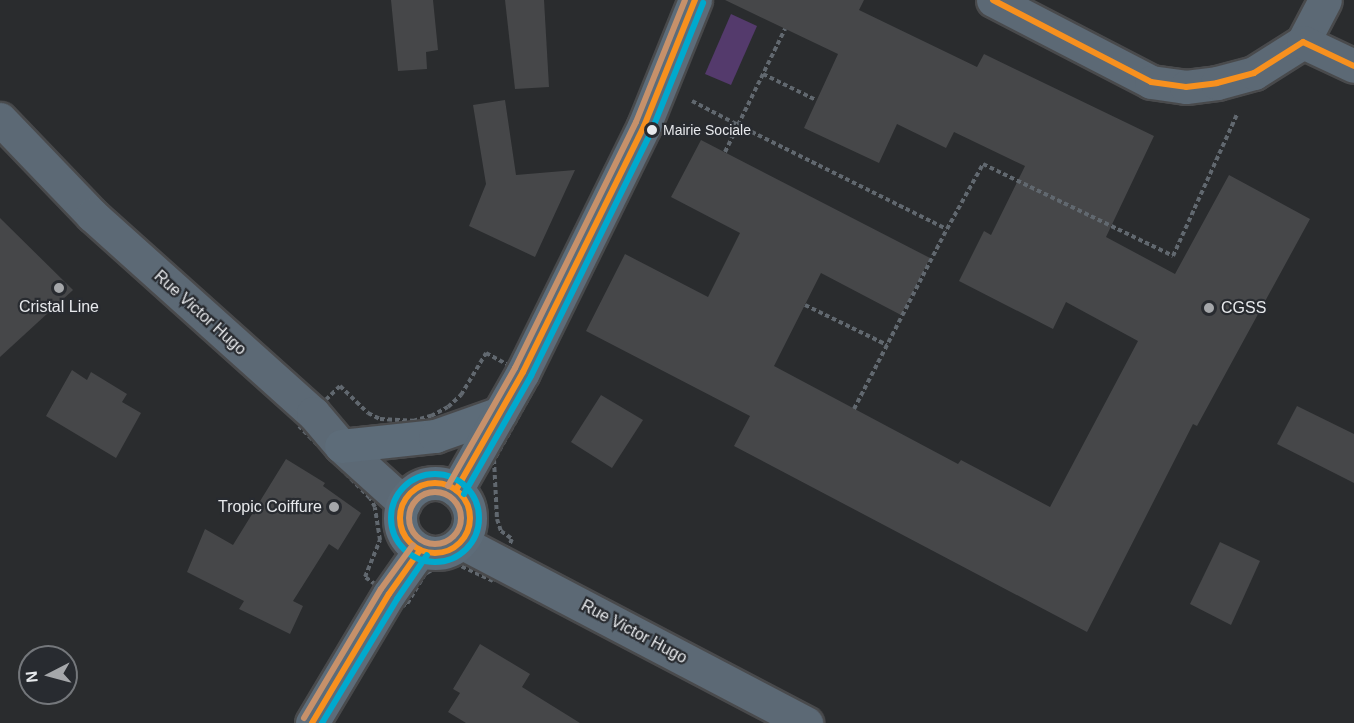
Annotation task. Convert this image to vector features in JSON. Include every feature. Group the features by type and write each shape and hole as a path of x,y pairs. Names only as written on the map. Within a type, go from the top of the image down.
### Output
{"street":[{"path":"456,490 523,372 644,126 695,0"},
{"path":"993,0 1150,82 1186,87 1254,73 1303,42 1325,0"},
{"path":"1303,42 1354,66"},
{"name":"Rue Victor Hugo","path":"0,119 92,215 313,413 341,446 404,503"},
{"path":"341,446 435,436 500,413"},
{"path":"437,483 456,490 469,510 467,532 461,542 441,553 420,550 411,544 400,524 404,503 409,494 427,484 437,483"},
{"name":"Rue Victor Hugo","path":"461,542 806,723"},
{"path":"312,723 389,594 420,550"}],"path":[{"path":"725,152 784,29"},
{"path":"854,409 983,164 1173,256 1219,158 1254,73"},
{"path":"763,74 816,100"},
{"path":"684,96 947,229"},
{"path":"806,305 887,345"}],"shaded area":[{"path":"731,14 757,26 731,85 705,74"}],"building":[{"path":"391,0 433,0 438,50 426,52 427,69 398,71"},
{"path":"505,0 544,0 549,87 515,89"},
{"path":"725,0 864,0 859,10 977,67 984,54 1154,136 1106,237 1175,274 1229,175 1310,219 1197,426 1193,424 1087,632 734,446 750,416 586,331 625,254 708,297 740,233 671,197 701,140 930,258 901,315 821,273 774,366 958,464 961,460 1050,507 1138,341 1066,302 1053,329 959,281 984,231 991,235 1025,166 954,132 946,148 897,124 879,163 804,128 838,54"},
{"path":"505,100 516,175 575,170 535,257 469,226 486,184 473,105"},
{"path":"0,218 73,290 0,357"},
{"path":"72,370 87,380 91,372 127,394 122,402 141,413 116,458 46,416"},
{"path":"601,395 643,420 612,468 571,442"},
{"path":"1297,406 1354,434 1354,483 1277,444"},
{"path":"286,459 325,483 323,486 361,513 338,550 329,544 293,601 303,606 290,634 239,609 244,601 187,572 205,529 233,545"},
{"path":"1220,542 1260,561 1231,625 1190,604"},
{"path":"480,644 530,674 522,687 580,723 466,723 448,712 460,693 453,689"}],"transit line":[{"path":"448,486 515,368 636,122 685,0"},
{"path":"456,490 523,372 644,126 695,0"},
{"path":"993,0 1151,82 1186,87 1217,83 1254,73 1303,42 1354,66"},
{"path":"464,494 531,376 652,130 703,3"},
{"path":"435,474 452,477 466,487 476,501 479,518 476,535 466,549 452,559 435,562 418,559 404,549 394,535 391,518 394,501 404,487 418,477 435,474"},
{"path":"435,483 448,486 460,493 467,505 470,518 467,531 460,543 448,550 435,553 422,550 410,543 403,531 400,518 403,505 410,493 422,486 435,483"},
{"path":"435,492 445,494 453,500 459,508 461,518 459,528 453,536 445,542 435,544 425,542 417,536 411,528 409,518 411,508 417,500 425,494 435,492"},
{"path":"304,718 381,589 413,545"},
{"path":"312,723 389,594 420,550"},
{"path":"322,723 397,599 427,555"}],"place":[{"name":"Mairie Sociale","path":"652,130"},
{"name":"Cristal Line","path":"59,288"},
{"name":"CGSS","path":"1209,308"},
{"name":"Tropic Coiffure","path":"334,507"}]}
